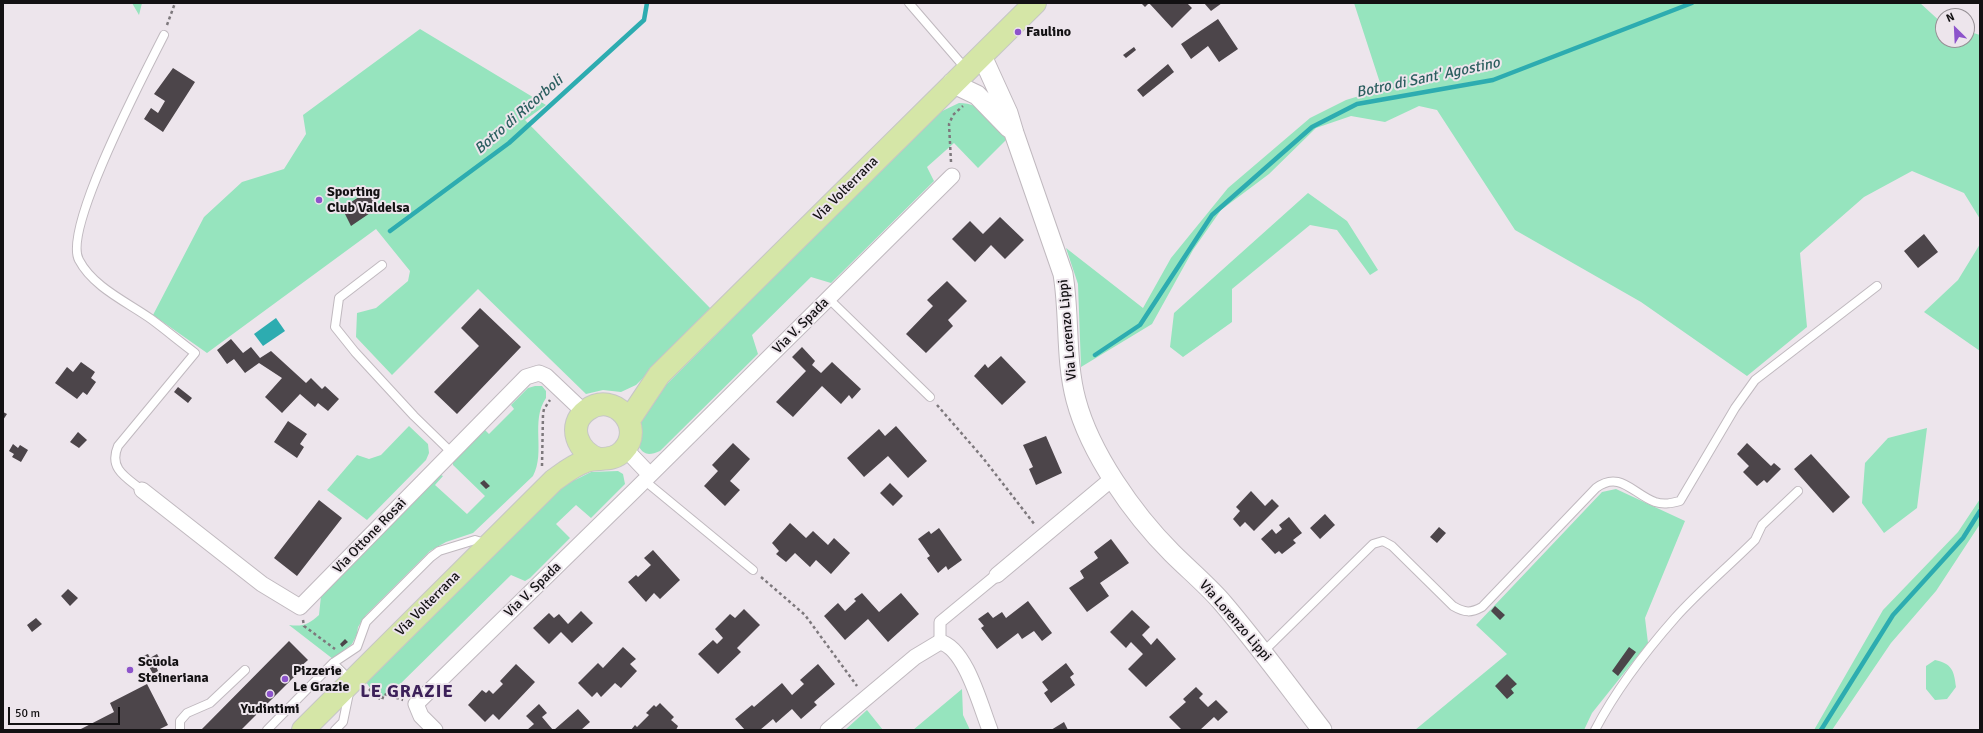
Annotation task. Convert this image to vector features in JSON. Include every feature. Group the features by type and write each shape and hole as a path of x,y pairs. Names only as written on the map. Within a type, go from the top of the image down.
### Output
{"main road":[{"name":"Via Volterrana","path":"629,420 646,391 659,376 1035,3"},
{"name":"Via Volterrana","path":"584,412 596,405 611,405 638,391 659,376"},
{"path":"611,405 624,413 629,420 631,437 623,452"},
{"path":"584,412 576,427 578,444 587,454 599,459"},
{"name":"Via Volterrana","path":"303,730 360,685 489,544 547,476 578,444"},
{"name":"Via Volterrana","path":"547,476 580,464 599,459 612,458 623,452"}],"street":[{"name":"Via Lorenzo Lippi","path":"967,69 977,95 1014,133"},
{"name":"Via Lorenzo Lippi","path":"967,69 1008,113 1063,274 1066,295 1070,374 1076,401 1086,429 1112,478 1146,525 1172,553 1221,600 1263,652 1322,730"},
{"name":"Via V. Spada","path":"416,704 829,299 952,176"},
{"name":"Via Ottone Rosai","path":"300,607 519,382 534,374 542,374 551,379 584,412"},
{"path":"623,452 631,455 647,478"},
{"path":"940,642 940,622 1044,537 1112,478"},
{"path":"142,490 262,584 300,607"},
{"path":"828,730 922,652 940,642"},
{"path":"940,642 952,649 966,669 974,684 990,730"},
{"path":"416,704 421,716 435,730"}],"lane":[{"path":"909,3 967,69"},
{"path":"142,490 121,473 114,461 114,455 118,446 194,353 153,320 97,282 78,259 77,235 99,167 164,35"},
{"path":"382,265 339,298 336,326 366,363 451,452"},
{"path":"1263,652 1373,544 1383,541 1392,546 1453,606 1460,611 1470,613 1482,607 1604,481 1616,481 1655,502 1667,504 1680,501 1735,408 1755,380 1876,286"},
{"path":"829,299 930,398"},
{"path":"647,478 753,570"},
{"path":"1595,730 1629,676 1675,618 1755,540 1762,525 1798,491"},
{"path":"267,730 333,663 357,647 366,622 431,557 439,551 475,540 489,544"},
{"path":"333,663 360,685 343,722 335,730"},
{"path":"180,730 180,721 187,714 210,703 245,670"}],"path":[{"path":"164,35 175,3"},
{"path":"952,176 949,124 953,115 968,101"},
{"path":"547,476 544,409 554,396"},
{"path":"930,398 983,458 1044,537"},
{"path":"753,570 805,615 866,698"},
{"path":"300,607 304,626 346,655"},
{"path":"360,685 382,700 384,694 416,704"}],"green space":[{"path":"132,3 142,3 139,15"},
{"path":"1354,3 1920,3 1935,17 1935,48 1975,48 1975,33 1980,35 1980,219 1964,193 1912,171 1864,197 1800,253 1807,327 1747,376 1641,302 1515,230 1437,110 1419,106 1385,122 1351,116 1316,128 1269,174 1221,210 1193,250 1152,324 1081,367 1078,284 1066,248 1143,308 1171,258 1228,188 1310,118 1346,100 1382,89"},
{"path":"420,29 546,105 525,120 712,310 636,385 621,392 603,390 586,394 478,289 392,375 356,337 357,313 376,308 408,281 410,271 376,229 207,353 153,315 204,217 242,182 284,169 306,134 303,115"},
{"path":"959,103 975,106 987,114 1008,138 978,168 954,143 927,167 934,181 831,283 811,277 752,335 758,354 660,451 651,454 643,452 639,447 642,434 640,416 657,394 936,114"},
{"path":"1308,193 1347,221 1378,270 1370,275 1337,230 1310,225 1232,289 1232,322 1183,357 1170,347 1174,313"},
{"path":"1980,244 1980,351 1924,312 1958,280"},
{"path":"542,386 546,391 546,398 541,407 539,417 537,467 533,476 473,533 446,542 430,551 366,615 358,627 357,634 352,644 333,659 289,625 298,626 306,624 319,615 321,596 439,474 443,476 435,485 467,514 485,496 453,465 453,460 484,429 489,434 514,409 511,405 528,388"},
{"path":"409,426 428,444 429,453 426,460 367,520 327,490 357,455 369,459 381,455"},
{"path":"1927,428 1917,508 1884,533 1862,503 1865,463 1888,438"},
{"path":"618,471 623,474 625,484 591,518 576,505 556,524 570,538 530,578 525,581 511,575 393,691 381,697 375,695 366,682 571,477 575,480 591,472"},
{"path":"1616,489 1685,521 1645,618 1648,643 1592,713 1584,730 1415,730 1507,654 1476,625 1602,492"},
{"path":"1980,499 1980,524 1936,591 1891,643 1832,730 1814,730 1883,610 1958,532"},
{"path":"1935,660 1949,666 1953,672 1956,687 1947,699 1935,700 1926,689 1926,666"},
{"path":"962,689 963,715 970,730 913,730"},
{"path":"867,710 883,730 845,730"}],"water":[{"path":"276,318 285,331 263,346 254,334"}],"building":[{"path":"1141,3 1149,3 1145,7"},
{"path":"1149,3 1187,3 1192,8 1172,28"},
{"path":"1204,3 1222,3 1211,11"},
{"path":"1218,19 1238,49 1219,62 1208,46 1191,59 1181,44"},
{"path":"1134,47 1136,50 1126,58 1123,55"},
{"path":"1168,64 1174,72 1143,97 1137,90"},
{"path":"173,68 195,82 163,132 144,119 151,108 158,113 165,101 154,94"},
{"path":"368,191 379,207 351,226 342,208"},
{"path":"1000,217 1024,240 1005,259 991,245 975,262 952,239 970,221 983,234"},
{"path":"1924,234 1938,252 1918,268 1904,251"},
{"path":"947,281 967,301 948,320 953,326 926,353 906,334 933,306 927,300"},
{"path":"480,308 521,347 457,414 434,392 479,346 461,328"},
{"path":"231,339 243,353 251,347 260,358 271,351 306,383 311,378 322,389 325,386 339,399 328,411 318,403 315,407 300,394 282,413 265,397 282,378 259,363 245,373 234,359 227,364 217,350"},
{"path":"802,347 815,361 812,365 821,373 832,362 861,389 852,399 849,395 841,404 822,386 793,417 776,402 806,371 792,357"},
{"path":"1001,356 1026,382 1002,405 974,376 985,364 988,368"},
{"path":"81,362 95,372 91,378 96,382 87,395 83,392 77,399 55,383 67,367 73,372"},
{"path":"178,387 192,398 188,403 174,392"},
{"path":"3,412 7,414 3,420"},
{"path":"288,421 307,434 300,444 304,447 297,458 274,442"},
{"path":"896,426 927,461 908,478 888,456 864,477 847,458 879,429 885,436"},
{"path":"78,432 87,440 79,448 70,442"},
{"path":"1046,436 1062,473 1036,485 1029,469 1033,467 1023,445"},
{"path":"733,443 750,459 730,481 740,490 725,506 704,486 718,471 712,465"},
{"path":"1747,443 1771,466 1774,463 1781,469 1767,483 1764,480 1757,486 1743,472 1749,466 1737,454"},
{"path":"13,444 18,448 20,445 28,450 21,462 12,457 14,454 9,451"},
{"path":"1811,454 1850,497 1833,513 1794,469"},
{"path":"484,480 490,486 486,489 480,483"},
{"path":"890,483 903,496 893,506 880,493"},
{"path":"1251,491 1265,506 1272,499 1279,506 1254,531 1245,522 1240,527 1233,519 1240,511 1236,507"},
{"path":"319,500 342,518 297,576 274,558"},
{"path":"1325,514 1335,525 1320,539 1310,528"},
{"path":"1289,517 1302,533 1293,540 1296,543 1282,554 1279,551 1275,554 1261,539 1272,529 1276,534 1282,529 1279,525"},
{"path":"790,523 806,538 813,531 828,545 834,538 850,553 831,574 816,560 810,567 795,553 786,562 776,554 779,551 772,543"},
{"path":"1439,527 1446,533 1437,543 1430,537"},
{"path":"939,528 962,560 948,570 946,566 938,573 927,558 930,556 918,539 929,531 931,534"},
{"path":"1111,539 1129,563 1100,583 1109,596 1087,612 1069,588 1084,578 1080,571 1098,558 1094,552"},
{"path":"653,550 680,580 660,599 654,593 646,602 628,582 636,575 638,577 651,565 644,558"},
{"path":"68,589 78,598 70,606 61,596"},
{"path":"862,593 879,612 901,593 919,614 888,642 868,619 845,640 824,616 838,603 845,611 856,601 854,599"},
{"path":"1028,601 1052,633 1042,641 1034,631 1022,639 1018,633 997,649 981,628 984,626 978,619 988,612 993,618 1002,612 1006,618"},
{"path":"1495,606 1505,615 1500,620 1491,611"},
{"path":"744,609 760,625 737,648 741,652 718,674 698,654 713,640 717,644 723,638 715,629 730,614 735,618"},
{"path":"1132,610 1150,627 1142,635 1151,645 1157,638 1176,659 1146,687 1128,669 1143,654 1131,642 1126,648 1110,632"},
{"path":"581,611 593,623 572,643 561,632 549,644 533,628 549,613 554,618 559,614 568,624"},
{"path":"36,618 42,624 32,632 27,625"},
{"path":"345,639 348,642 342,647 340,644"},
{"path":"289,641 308,660 299,668 301,670 241,730 201,730"},
{"path":"623,647 636,659 630,664 637,671 621,688 615,683 601,697 597,692 592,697 578,683 598,663 603,668"},
{"path":"1629,647 1636,652 1618,676 1612,671"},
{"path":"148,654 150,658 157,654 162,663 156,666 158,671 153,674 143,656"},
{"path":"1066,663 1074,674 1070,677 1075,685 1051,703 1044,693 1048,690 1042,682"},
{"path":"516,664 535,682 499,720 493,714 485,722 468,705 482,690 486,693 489,690 493,694 503,684 500,681"},
{"path":"818,664 835,684 814,702 817,705 801,719 792,709 776,723 773,719 760,730 745,730 735,719 752,705 754,707 782,683 792,695 804,684 800,680"},
{"path":"1507,674 1517,684 1511,689 1514,693 1507,699 1495,686"},
{"path":"147,684 168,725 158,730 79,730 114,712 110,703"},
{"path":"1196,687 1203,694 1199,698 1208,707 1216,700 1228,712 1218,721 1214,717 1200,730 1182,730 1169,717 1186,702 1183,699"},
{"path":"660,703 674,717 671,720 678,726 676,730 631,730 635,725 637,727 649,715 646,713 654,705 656,707"},
{"path":"539,704 547,713 542,717 553,730 527,730 534,724 526,716"},
{"path":"578,709 590,722 581,730 554,730"},
{"path":"1064,722 1068,730 1051,730"}],"waterway":[{"name":"Botro di Ricorboli","path":"390,231 509,143 644,20 647,3"},
{"name":"Botro di Sant' Agostino","path":"1095,355 1140,325 1212,215 1312,127 1357,104 1493,80 1692,3"},
{"path":"1821,730 1893,615 1963,538 1980,511"}],"place":[{"name":"Faulino","path":"1018,32"},
{"name":"Sporting Club Valdelsa","path":"319,200"},
{"name":"Scuola Steineriana","path":"130,670"},
{"name":"Pizzerie Le Grazie","path":"285,679"},
{"name":"Yudintimi","path":"270,694"}],"district":[{"name":"LE GRAZIE","path":"407,692"}]}
